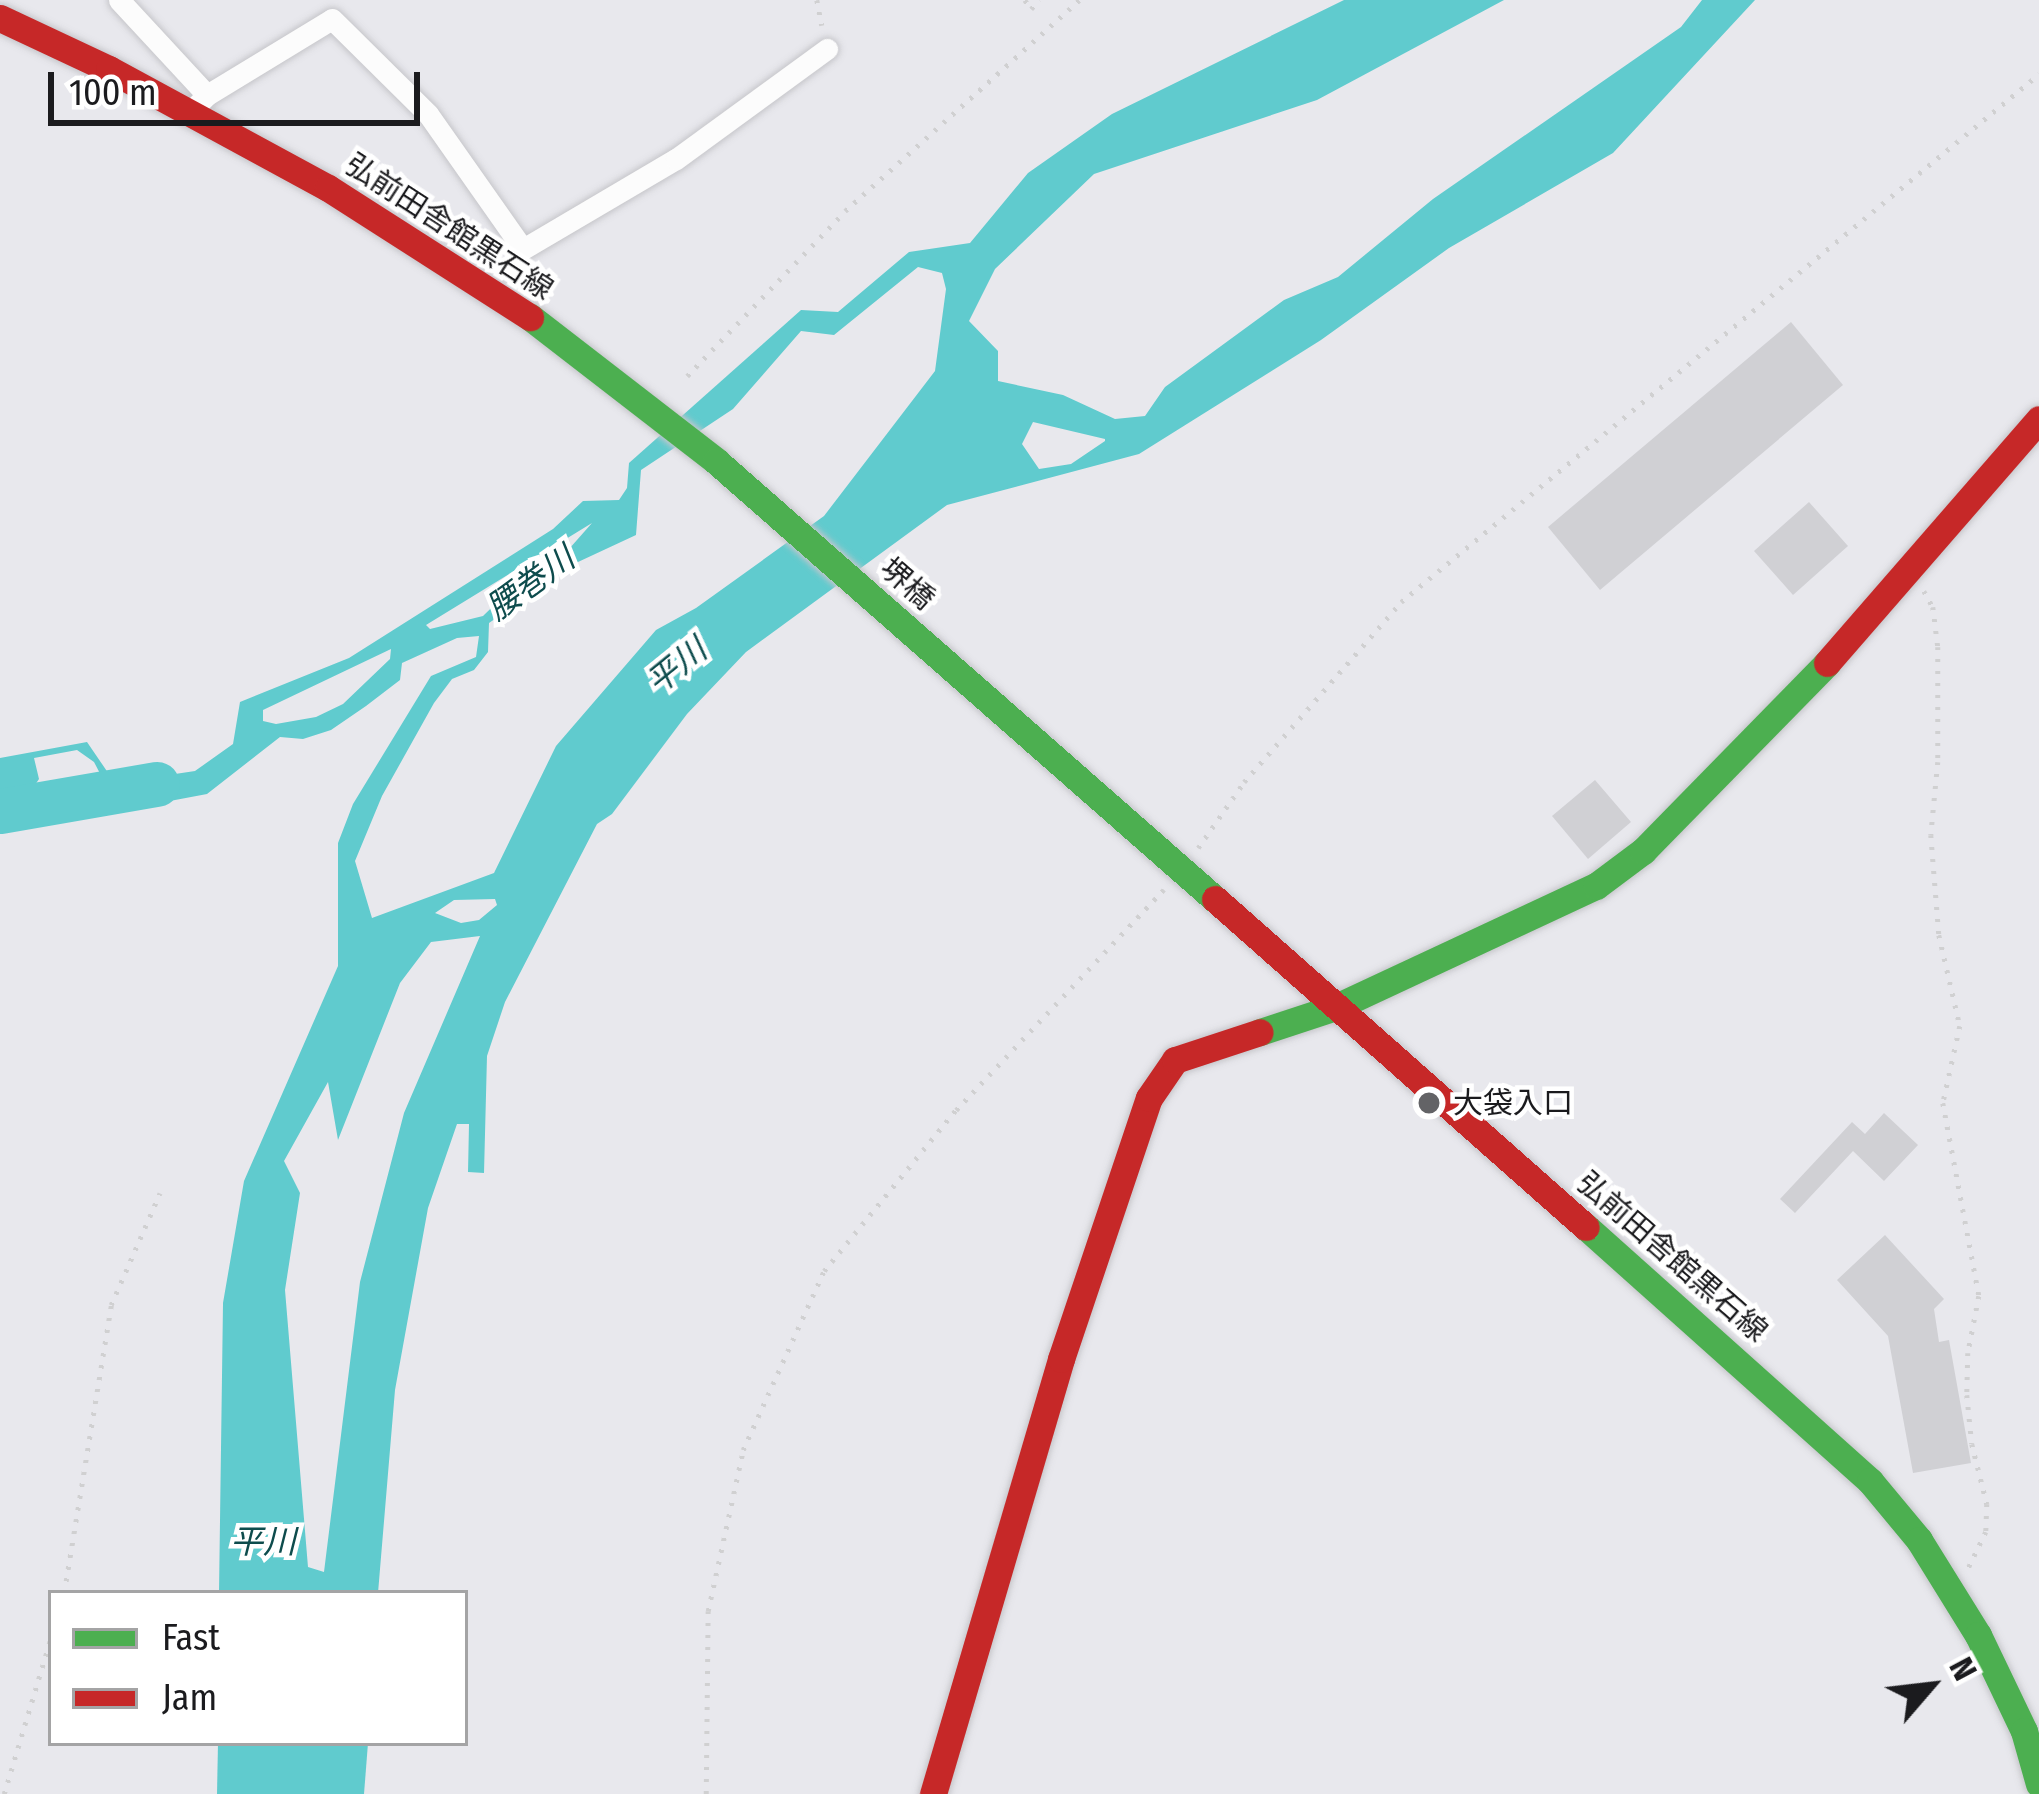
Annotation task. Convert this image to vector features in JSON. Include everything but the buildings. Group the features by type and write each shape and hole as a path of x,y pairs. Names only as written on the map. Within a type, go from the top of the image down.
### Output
{"main road":[{"name":"弘前田舎館黒石線","path":"0,18 199,104 476,279 601,371"},
{"name":"堺橋","path":"601,371 716,461 1173,862"},
{"path":"933,1794 1061,1359 1149,1098 1174,1060 1336,1007 1596,886 1643,850 1808,686 2039,419"},
{"name":"弘前田舎館黒石線","path":"1173,862 1798,1412 1882,1496 1919,1540 1953,1594 2024,1731 2039,1784"}],"street":[{"path":"119,0 199,104 332,19 428,114 523,249 676,159 827,49"}],"path":[{"path":"1024,0 1031,9 1040,0"},
{"path":"687,376 845,211 1079,0"},
{"path":"706,1794 708,1611 743,1450 824,1271 970,1094 1402,602 2039,74"},
{"path":"1909,566 1933,607 1938,647 1938,761 1931,835 1939,935 1960,1026 1943,1103 1979,1296 1968,1352 1967,1395 1972,1444 1988,1504 1986,1532 1953,1594"},
{"path":"64,1590 111,1305 160,1193"},
{"path":"4,1794 48,1647"}],"water":[{"name":"平川","path":"1344,0 1504,0 1317,100 1094,174 995,269 969,321 998,351 998,381 1063,395 1115,419 1145,416 1165,387 1284,300 1338,277 1433,199 1681,27 1702,0 1755,0 1613,153 1449,248 1321,340 1139,454 947,505 746,652 687,714 612,814 597,824 505,1002 487,1056 484,1173 468,1172 469,1124 457,1124 428,1208 395,1390 378,1590 219,1590 223,1303 244,1181 338,966 338,843 353,804 431,676 476,657 479,636 457,638 402,663 400,680 331,730 303,739 280,737 207,794 0,833 0,758 87,742 115,783 195,771 233,744 240,702 349,658 553,529 583,501 619,500 627,488 629,463 801,310 838,312 909,252 970,243 1028,173 1112,114","holes":["918,267 942,273 946,289 935,371 824,516 696,608 656,630 556,746 494,873 372,918 355,861 382,796 434,703 452,679 474,670 488,652 489,623 578,562 636,535 641,470 733,409 801,331 834,335","1033,422 1105,439 1105,441 1071,464 1039,469 1022,444","592,523 569,549 514,586 483,616 430,629 426,625","391,649 390,659 343,704 316,717 276,724 263,721 263,710","77,750 94,762 106,785 94,802 42,813 26,798 39,779 34,758","495,899 497,905 479,920 461,923 435,913 454,900","480,936 404,1113 360,1282 324,1572 308,1567 285,1290 300,1193 284,1161 328,1082 338,1140 400,983 431,942"]},
{"path":"218,1746 368,1746 364,1794 217,1794"}],"waterway":[{"name":"腰巻川","path":"0,811 157,784"}],"traffic: fast":[{"path":"530,317 716,461 1215,899"},
{"path":"1260,1032 1336,1007 1596,886 1643,851 1827,663"},
{"path":"1586,1227 1870,1481 1919,1540 1978,1635 2024,1731 2039,1784"}],"traffic: jam":[{"path":"0,18 109,69 328,188 530,317"},
{"path":"1827,663 2039,419"},
{"path":"1215,899 1586,1227"},
{"path":"933,1794 1061,1359 1149,1098 1175,1060 1260,1032"}],"place":[{"name":"大袋入口","path":"1429,1103"}]}
